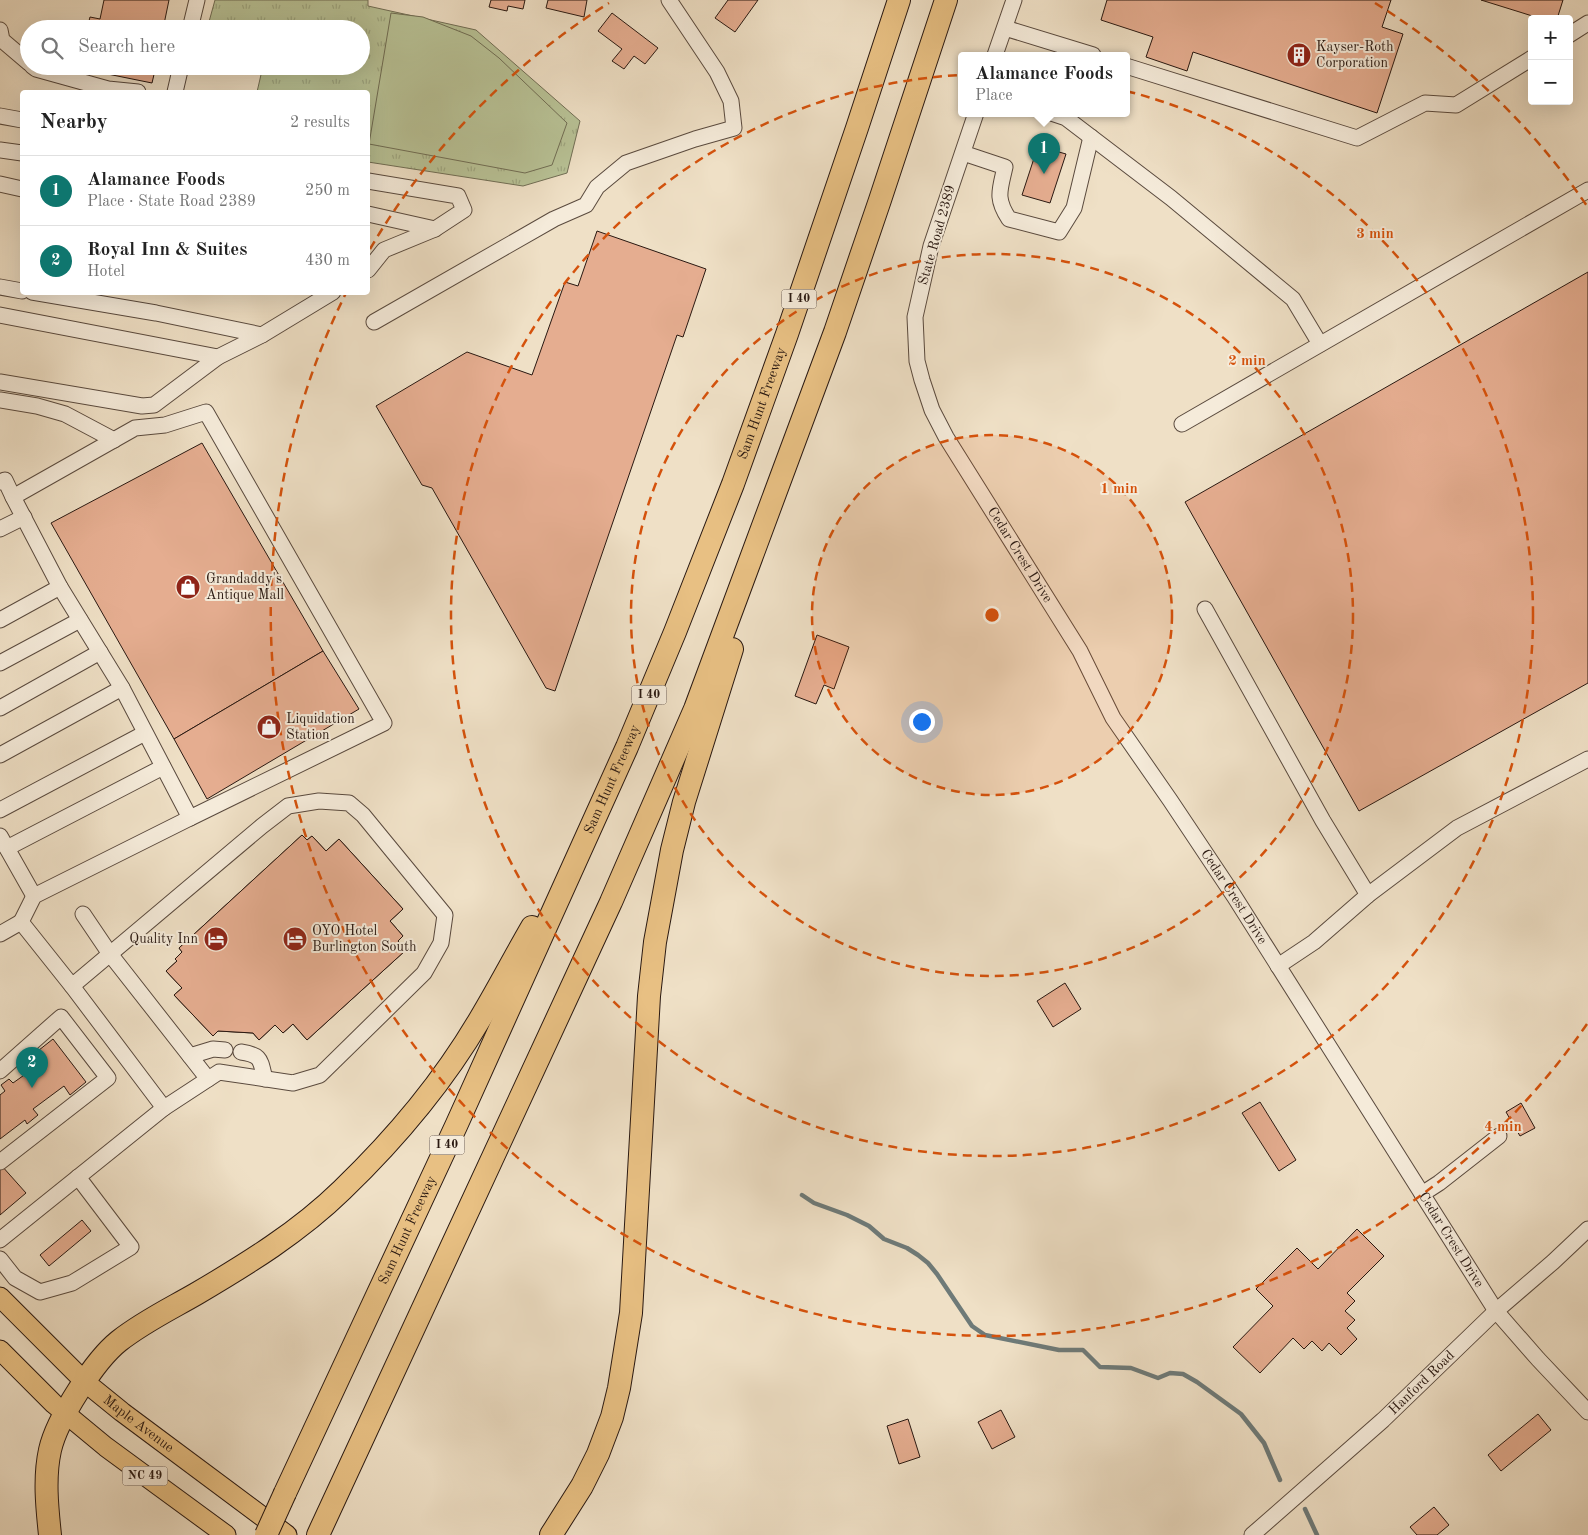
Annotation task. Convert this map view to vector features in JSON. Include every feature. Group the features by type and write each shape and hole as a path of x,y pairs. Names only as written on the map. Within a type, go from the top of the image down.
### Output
{"highway":[{"name":"Sam Hunt Freeway","path":"266,1535 452,1135 628,747 732,484 790,324 899,0"},
{"path":"321,1529 615,894 695,709 797,438 880,200 946,0"},
{"path":"552,1535 582,1486 598,1454 612,1417 619,1388 631,1313 649,996 662,897 684,802 797,438"},
{"path":"50,1535 47,1508 47,1472 56,1433 85,1382 102,1357 119,1341 138,1328 217,1282 269,1248 306,1221 373,1160 418,1106 480,1020 606,795"}],"main road":[{"name":"Maple Avenue","path":"0,1297 85,1382 122,1412 287,1535"},
{"name":"NC 49","path":"0,1350 66,1414 106,1447 226,1535"}],"street":[{"path":"192,20 197,0"},
{"path":"374,322 554,219 586,205 597,187 626,163 734,128 731,102 717,72 669,0"},
{"path":"996,52 1014,0"},
{"path":"1573,32 1588,23"},
{"path":"1005,28 1083,52"},
{"path":"0,30 2,40 20,55"},
{"path":"1130,67 1357,138 1425,103 1456,104 1529,60"},
{"path":"58,75 118,90"},
{"path":"175,90 179,75"},
{"path":"0,116 20,120"},
{"name":"State Road 2389","path":"917,361 915,317 931,246 975,117"},
{"path":"1063,117 1171,198 1294,300 1320,344"},
{"path":"962,152 1005,166 999,196 1001,208 1009,219 1059,232 1074,208 1091,137"},
{"path":"0,150 20,153"},
{"path":"370,181 458,196 464,210 435,229 384,250 370,249"},
{"path":"0,184 20,188"},
{"path":"1182,424 1588,190"},
{"path":"370,214 435,229"},
{"path":"370,268 384,250"},
{"path":"0,287 20,291"},
{"path":"51,295 156,312 262,335"},
{"path":"0,382 142,406 154,404 218,357 262,335 328,295"},
{"path":"0,315 218,357"},
{"name":"Cedar Crest Drive","path":"917,361 932,410 946,437 1080,651 1113,718 1170,800 1278,966 1496,1311 1588,1412"},
{"path":"0,400 37,406 65,414 114,440"},
{"path":"0,934 22,922 34,896 384,722 206,412 165,425 135,428 13,497"},
{"path":"0,482 5,480 60,587 122,688 190,818"},
{"path":"0,529 24,517"},
{"path":"0,620 60,587"},
{"path":"1205,609 1323,821 1368,895"},
{"path":"0,663 80,620"},
{"path":"0,708 100,652"},
{"path":"0,755 122,688"},
{"path":"0,810 145,733"},
{"path":"1278,966 1314,942 1368,895 1457,828 1588,759"},
{"path":"34,896 3,842 163,767"},
{"path":"0,1240 164,1108 219,1072 293,1083 320,1075 424,973 441,943 445,915 363,815 349,803 319,801 288,806 72,986"},
{"path":"83,914 110,954 208,1079"},
{"path":"22,922 164,1108"},
{"path":"0,1071 61,1017 108,1078 0,1162"},
{"path":"190,1056 213,1048 225,1050"},
{"path":"241,1052 253,1053 260,1060 265,1079"},
{"path":"1422,1194 1499,1136"},
{"path":"0,1259 14,1278 40,1292 72,1284 131,1247 78,1177"},
{"name":"Hanford Road","path":"1252,1535 1383,1420 1496,1311 1588,1229"}],"green space":[{"path":"215,0 368,0 368,6 476,30 580,121 567,173 523,186 370,162 370,90 257,90 261,75 370,75 370,20 209,20"},
{"path":"391,13 423,17 471,36 499,58 567,123 552,165 525,173 370,144"}],"building":[{"path":"104,0 169,0 165,20 89,20 90,17 100,19"},
{"path":"491,0 525,0 523,9 508,6 507,11 489,7"},
{"path":"548,0 587,0 584,17 546,8"},
{"path":"728,0 758,0 735,32 715,18"},
{"name":"Kayser-Roth Corporation","path":"1107,0 1391,0 1382,27 1403,34 1377,113 1193,52 1187,71 1146,57 1153,37 1101,20"},
{"path":"1481,0 1563,0 1558,15 1529,15"},
{"path":"612,13 658,48 645,64 634,56 624,69 612,61 622,49 598,31"},
{"path":"112,75 154,75 152,83"},
{"path":"1038,146 1066,154 1050,203 1022,195"},
{"path":"597,231 706,269 683,337 677,335 555,691 546,688 432,488 422,485 376,406 467,352 532,375 565,282 578,286"},
{"path":"1588,272 1588,683 1359,811 1185,502"},
{"path":"202,443 323,651 174,739 51,523"},
{"path":"817,635 849,647 834,689 824,685 816,704 795,696"},
{"path":"323,651 359,709 207,799 174,739"},
{"name":"Quality Inn","path":"302,835 307,840 312,836 326,851 339,839 403,909 390,921 403,936 398,941 406,950 307,1040 293,1024 283,1033 275,1025 259,1040 253,1033 218,1031 213,1036 174,995 182,988 166,971 177,961 175,959 182,952 179,948","holes":["315,872 365,927 280,1005 230,950"]},
{"name":"Quality Inn","path":"302,835 307,840 312,836 326,851 339,839 403,909 390,921 403,936 398,941 406,950 307,1040 293,1024 283,1033 275,1025 259,1040 253,1033 218,1031 213,1036 174,995 182,988 166,971 177,961 175,959 182,952 179,948"},
{"path":"1065,983 1081,1009 1053,1027 1037,1001"},
{"path":"53,1039 86,1082 70,1095 64,1086 33,1109 38,1115 27,1124 25,1120 0,1139 0,1095 5,1091 1,1085 9,1079 13,1083 41,1063 34,1054"},
{"path":"1260,1102 1296,1160 1279,1171 1242,1113"},
{"path":"1521,1103 1535,1128 1520,1136 1506,1112"},
{"path":"0,1166 26,1193 0,1215"},
{"path":"82,1220 91,1231 49,1266 40,1255"},
{"path":"1357,1229 1384,1256 1347,1293 1355,1301 1345,1311 1355,1320 1347,1328 1357,1339 1341,1355 1329,1343 1322,1351 1312,1341 1304,1349 1293,1338 1260,1373 1233,1347 1273,1306 1256,1289 1297,1248 1318,1269"},
{"path":"1001,1410 1015,1437 992,1449 978,1422"},
{"path":"1538,1414 1551,1430 1501,1471 1488,1455"},
{"path":"908,1419 920,1457 899,1464 887,1426"},
{"path":"1434,1507 1449,1525 1437,1535 1417,1535 1410,1527"}],"waterway":[{"path":"802,1195 814,1203 847,1215 869,1226 884,1239 907,1248 918,1255 937,1274 972,1326 985,1335 1059,1350 1083,1350 1100,1367 1131,1368 1158,1378 1170,1373 1183,1374 1197,1382 1241,1414 1264,1443 1280,1480"},
{"path":"1305,1509 1317,1535"}],"place":[{"name":"Kayser-Roth Corporation","path":"1299,55"},
{"name":"Alamance Foods","path":"1044,174"},
{"name":"Grandaddy's Antique Mall","path":"188,587"},
{"name":"Liquidation Station","path":"269,727"},
{"name":"Quality Inn","path":"216,939"},
{"name":"OYO Hotel Burlington South","path":"295,939"},
{"name":"Royal Inn & Suites","path":"32,1088"}]}
